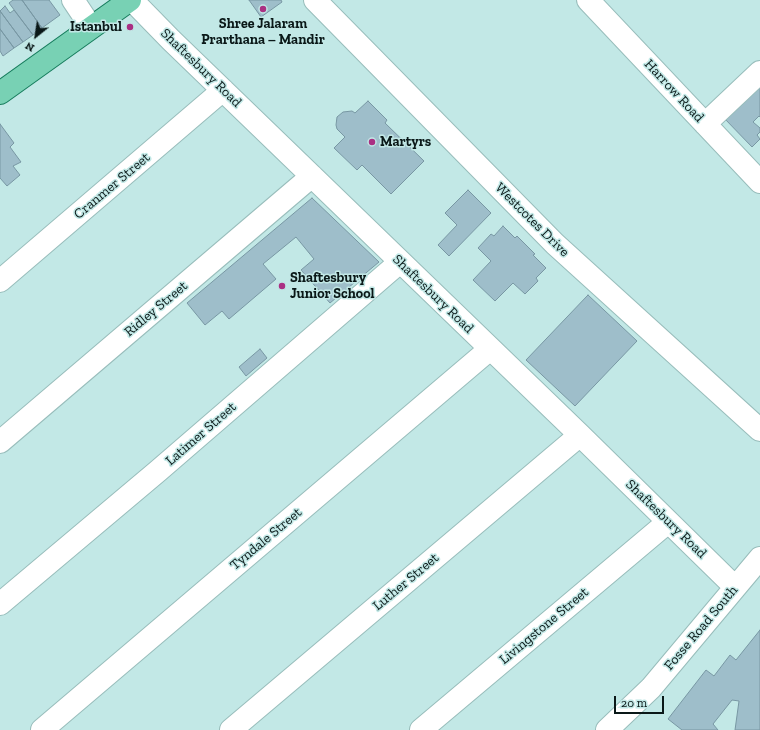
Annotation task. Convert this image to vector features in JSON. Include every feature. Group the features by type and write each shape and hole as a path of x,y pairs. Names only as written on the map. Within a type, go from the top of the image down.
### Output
{"main road":[{"path":"0,92 128,1"}],"street":[{"path":"73,0 91,27"},
{"name":"Westcotes Drive","path":"315,0 555,244 760,430"},
{"name":"Harrow Road","path":"588,0 760,182"},
{"name":"Shaftesbury Road","path":"128,1 223,90 735,587"},
{"path":"705,124 760,72"},
{"name":"Cranmer Street","path":"0,280 223,90"},
{"name":"Ridley Street","path":"0,442 312,176"},
{"name":"Latimer Street","path":"0,604 176,456 400,262"},
{"name":"Tyndale Street","path":"42,730 490,349"},
{"name":"Luther Street","path":"231,730 580,435"},
{"name":"Livingstone Street","path":"421,730 668,522"},
{"name":"Fosse Road South","path":"613,728 651,688 760,558"}],"building":[{"path":"13,0 22,0 42,28 33,35 9,3"},
{"path":"22,0 49,0 60,15 42,28"},
{"name":"Shree Jalaram Prarthana – Mandir","path":"249,0 281,0 282,2 261,17"},
{"path":"5,6 10,13 14,10 33,35 23,42 0,11"},
{"path":"0,11 23,42 14,48 0,29"},
{"path":"0,29 14,48 3,56 0,51"},
{"path":"760,84 760,117 759,116 753,122 760,128 760,132 757,135 760,139 752,147 724,118"},
{"name":"Martyrs","path":"368,101 387,120 385,123 424,161 391,194 362,165 357,170 334,148 345,137 337,129 337,117 343,112 352,111 355,113"},
{"path":"0,124 14,143 10,147 21,162 13,166 20,175 7,186 0,178"},
{"path":"468,190 491,213 449,256 438,245 457,225 445,213"},
{"path":"312,198 379,262 330,303 301,270 314,259 296,237 263,264 276,279 229,319 222,311 205,325 187,303"},
{"path":"503,226 515,238 517,236 535,254 533,255 546,268 536,278 538,281 525,294 513,283 495,301 473,280 491,261 478,248 491,234 494,236"},
{"path":"588,295 637,341 575,406 526,360"},
{"path":"260,349 267,358 246,376 239,367"},
{"path":"760,630 760,730 735,730 739,701 732,700 713,724 718,730 682,730 668,719 706,670 714,676 730,655 736,660"}],"place":[{"name":"Shree Jalaram Prarthana – Mandir","path":"263,9"},
{"name":"Istanbul","path":"130,27"},
{"name":"Martyrs","path":"372,142"},
{"name":"Shaftesbury Junior School","path":"282,286"}]}
